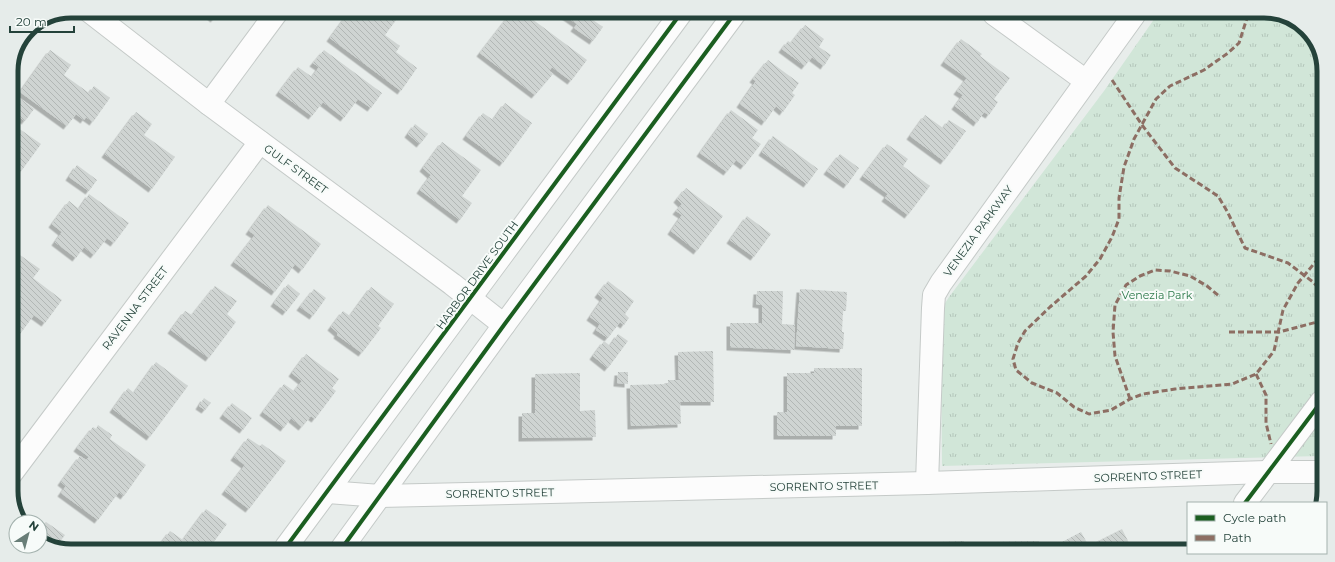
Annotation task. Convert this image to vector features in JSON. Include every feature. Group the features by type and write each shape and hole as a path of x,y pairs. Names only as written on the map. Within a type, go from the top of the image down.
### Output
{"street":[{"name":"GULF STREET","path":"98,18 209,104 504,325"},
{"path":"209,104 273,18"},
{"name":"HARBOR DRIVE SOUTH","path":"288,544 471,299 677,18"},
{"path":"345,544 504,325 731,18"},
{"path":"999,18 1086,81"},
{"name":"VENEZIA PARKWAY","path":"927,483 934,295 940,282 1132,18"},
{"name":"RAVENNA STREET","path":"18,465 260,142"},
{"path":"1246,502 1317,407"},
{"name":"SORRENTO STREET","path":"328,492 380,496 927,483 1267,472 1317,472"}],"green space":[{"name":"Venezia Park","path":"1155,18 1275,19 1291,25 1302,33 1312,47 1317,67 1317,456 942,466 942,308 1104,91"}],"building":[{"path":"345,18 398,18 385,35 400,46 396,52 417,68 401,91 330,38"},
{"path":"507,18 531,18 587,60 571,81 552,67 549,71 553,74 535,95 480,53"},
{"path":"568,18 594,18 593,20 603,27 593,41 574,28 577,24"},
{"path":"805,25 824,39 819,47 831,55 824,66 812,57 805,66 782,49 788,41 791,43"},
{"path":"961,39 982,54 980,56 1010,78 994,99 998,102 989,115 984,112 977,123 955,106 963,95 957,91 967,78 944,62"},
{"path":"50,50 71,65 64,75 89,93 94,86 110,98 93,122 86,117 84,120 76,114 67,126 20,92"},
{"path":"324,50 382,93 371,108 358,99 344,118 323,102 312,116 279,92 298,67 312,77 319,67 313,63"},
{"path":"768,60 799,83 792,93 795,95 783,112 776,106 765,122 740,104 756,81 753,79"},
{"path":"18,97 34,109 25,121 18,116"},
{"path":"505,103 532,123 503,163 466,136 483,113 493,120"},
{"path":"731,110 758,130 752,138 761,144 744,166 736,160 727,172 700,153"},
{"path":"136,112 152,124 144,135 175,157 152,189 105,154"},
{"path":"925,115 943,128 949,120 966,131 944,161 910,136"},
{"path":"415,124 428,134 420,144 408,134"},
{"path":"18,128 41,144 18,175"},
{"path":"773,136 818,169 807,184 762,152"},
{"path":"442,142 481,170 462,196 472,203 460,220 420,190 431,175 423,168"},
{"path":"887,144 908,159 903,166 930,186 908,215 885,198 888,194 863,176"},
{"path":"840,154 859,168 847,185 827,171"},
{"path":"77,165 97,180 89,191 69,177"},
{"path":"686,188 723,216 697,251 671,231 682,215 676,211 682,204 677,199"},
{"path":"89,194 129,223 114,243 107,238 94,255 84,247 76,258 55,242 62,232 52,224 69,201 79,209"},
{"path":"268,205 321,244 302,270 295,264 275,292 234,262 255,235 249,231"},
{"path":"747,216 771,234 754,257 730,240"},
{"path":"18,254 40,269 33,278 62,300 45,323 34,315 18,337"},
{"path":"608,281 634,301 625,314 629,318 624,325 620,322 608,338 596,330 600,324 590,317 603,298 598,294"},
{"path":"288,284 300,294 286,312 274,303"},
{"path":"215,286 237,301 227,314 236,322 209,358 171,330 185,311 192,315"},
{"path":"371,287 394,304 378,326 381,328 362,353 337,335 338,333 331,327 343,311 350,316"},
{"path":"314,289 326,298 313,316 300,307"},
{"path":"800,289 847,292 846,311 843,311 843,349 796,346"},
{"path":"757,291 783,291 782,324 795,325 794,350 730,347 730,323 762,323 762,305 756,304"},
{"path":"618,334 628,341 608,368 593,356 604,341 610,346"},
{"path":"713,351 714,402 680,402 681,424 631,426 630,385 668,384 668,380 679,380 678,352"},
{"path":"306,354 339,379 332,388 336,391 315,419 311,416 302,427 291,418 284,428 263,412 284,384 294,391 302,381 292,373"},
{"path":"156,362 188,386 150,437 113,409 128,388 134,393"},
{"path":"814,368 862,368 862,426 836,426 836,436 777,436 777,412 787,412 787,373 814,373"},
{"path":"618,372 628,372 628,384 617,383"},
{"path":"580,373 580,411 595,410 596,437 522,438 522,413 535,413 535,374"},
{"path":"204,398 211,403 205,410 199,406"},
{"path":"232,403 252,418 243,430 223,415"},
{"path":"98,425 112,435 110,439 146,465 124,496 119,492 98,520 61,493 66,486 61,482 80,456 86,460 89,457 77,448 93,427 96,429"},
{"path":"248,438 260,446 262,444 286,461 249,509 225,491 245,465 234,457"},
{"path":"206,509 227,524 212,544 160,544 170,531 183,540"},
{"path":"48,523 65,535 59,543 48,539"},
{"path":"1122,529 1130,544 1094,544"},
{"path":"1081,532 1088,544 1063,544 1062,542"},
{"path":"964,541 964,544 937,544 937,542"},
{"path":"1039,541 1039,544 995,544 995,542"}],"marked path":[{"path":"1247,18 1239,43 1228,53 1204,70 1170,86 1156,99 1134,139 1124,167 1119,198 1119,219 1112,237 1100,259 1086,276 1025,331 1018,343 1013,359 1016,370 1032,383 1057,393 1074,407 1089,414 1111,410 1130,399 1143,394 1175,389 1232,384 1256,374 1274,351 1283,310 1298,283 1317,260"},
{"path":"1112,80 1142,125 1175,168 1218,196 1245,248 1288,263 1317,286"},
{"path":"1130,399 1115,356 1113,332 1115,305 1126,285 1140,276 1155,270 1170,271 1190,276 1207,286 1219,296"},
{"path":"1229,332 1279,332 1317,322"},
{"path":"1256,374 1266,395 1266,423 1271,444"}],"cycle path":[{"path":"288,544 677,18"},
{"path":"345,544 504,325 731,18"},
{"path":"1246,502 1317,407"}]}
